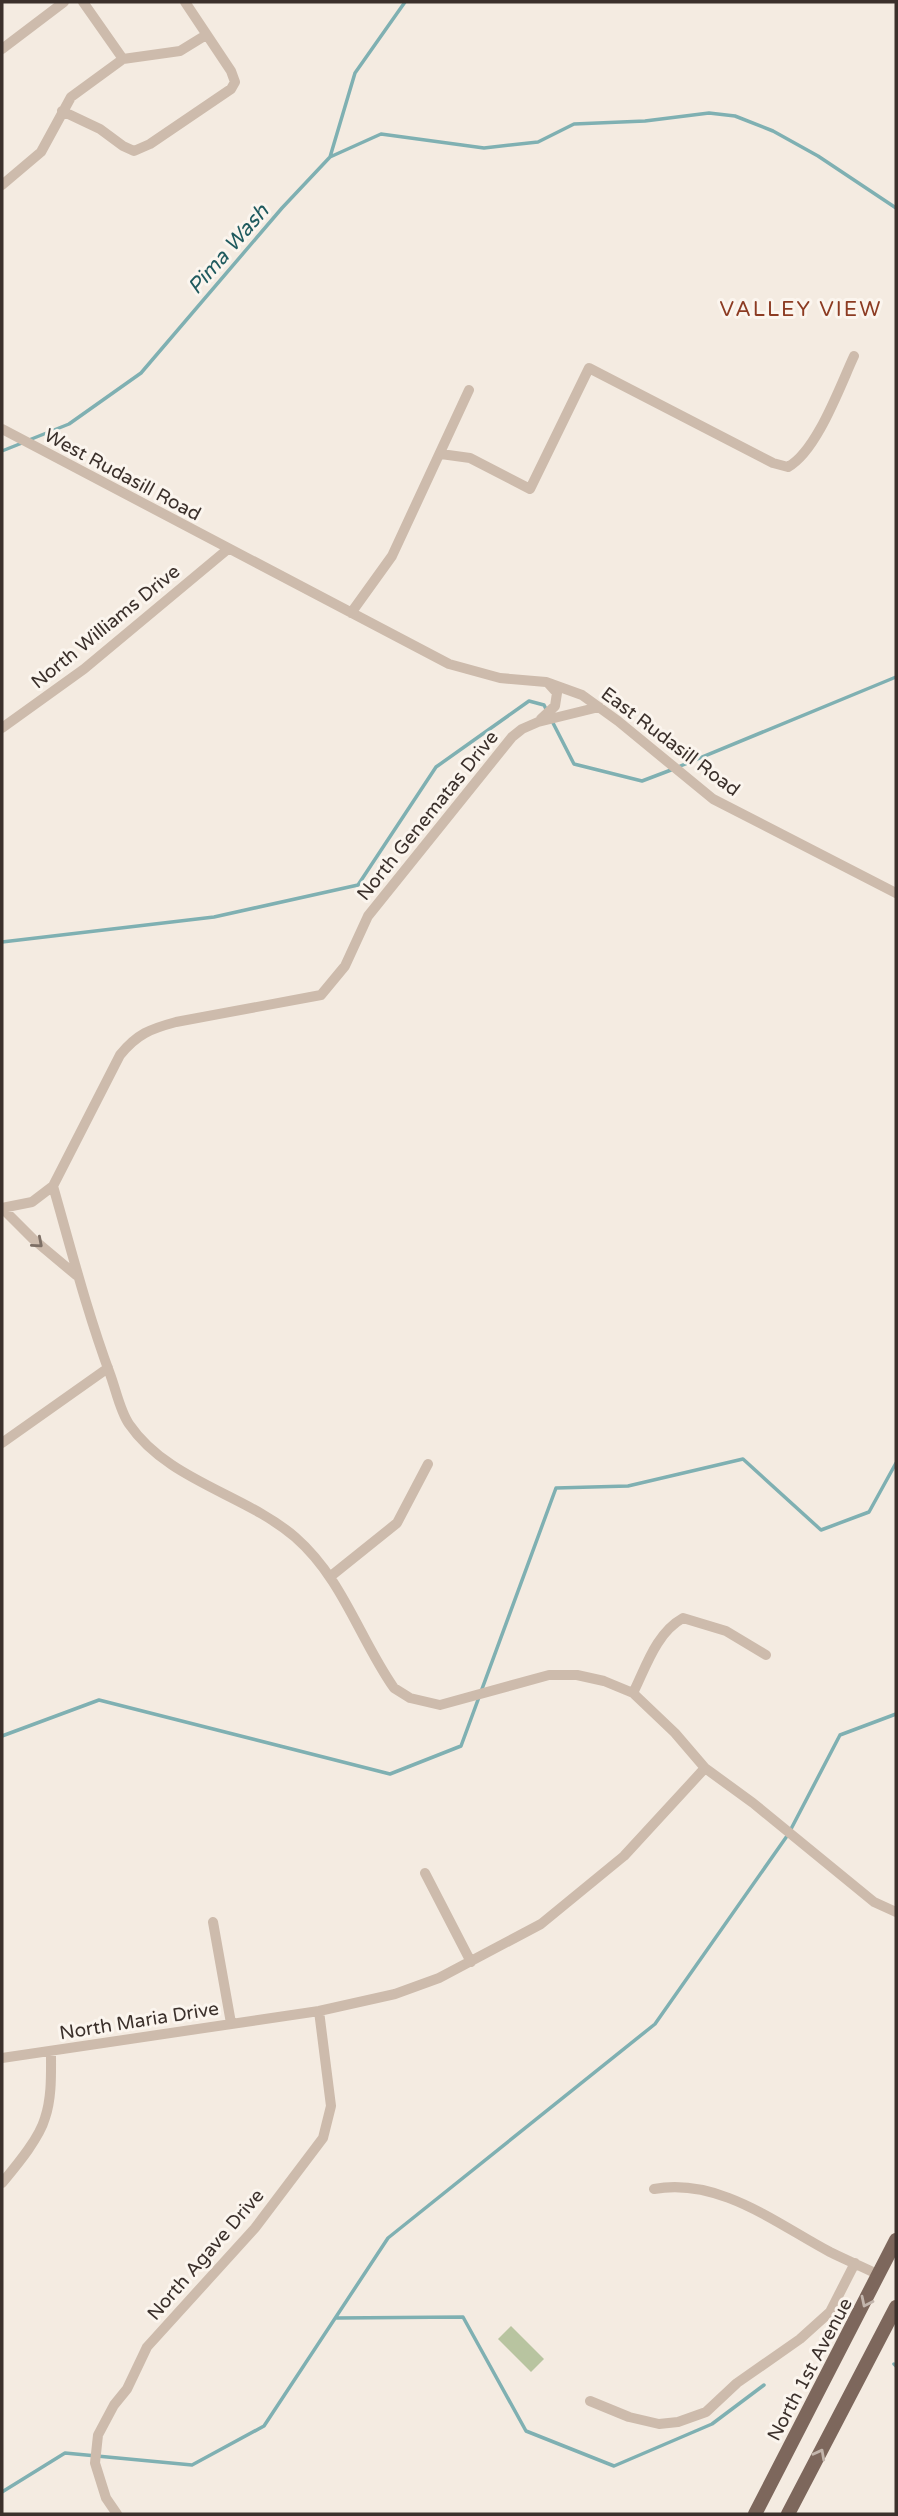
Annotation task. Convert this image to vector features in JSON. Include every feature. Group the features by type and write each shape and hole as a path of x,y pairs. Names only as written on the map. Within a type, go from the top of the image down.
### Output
{"main road":[{"name":"North 1st Avenue","path":"760,2513 896,2240"},
{"path":"788,2514 896,2307"}],"street":[{"path":"2,49 64,2"},
{"path":"62,111 100,129 123,146 134,150 150,144 231,89 235,82 231,71 185,2"},
{"path":"84,3 122,59"},
{"path":"2,185 41,152 71,97 122,59 180,51 206,35"},
{"path":"441,454 470,458 530,489 589,368 773,463 788,467 799,461 828,414 854,356"},
{"path":"351,613 392,556 469,390"},
{"name":"West Rudasill Road","path":"2,429 228,549"},
{"name":"East Rudasill Road","path":"228,549 449,664 500,678 548,683 582,695 713,799 896,893"},
{"name":"North Williams Drive","path":"2,728 84,669 228,549"},
{"path":"534,724 555,706 556,693 548,683"},
{"name":"North Genematas Drive","path":"53,1186 120,1055 133,1038 155,1027 176,1022 321,995 345,966 369,916 512,737 534,724 599,708"},
{"path":"2,1208 32,1202 53,1186 76,1275 128,1423 152,1450 174,1467 251,1507 308,1549 331,1576 383,1673 394,1688 410,1698 440,1705 549,1675 577,1675 604,1681 633,1693 675,1733 705,1768 753,1803 874,1902 896,1912"},
{"path":"2,1208 33,1239 76,1275"},
{"path":"2,1443 108,1368"},
{"path":"331,1576 397,1523 428,1464"},
{"path":"633,1693 661,1636 682,1618 726,1631 766,1654"},
{"name":"North Maria Drive","path":"2,2058 319,2011 395,1994 439,1978 541,1924 624,1856 705,1768"},
{"path":"425,1873 471,1962"},
{"name":"North Maria Drive","path":"213,1922 231,2023"},
{"name":"North Agave Drive","path":"117,2514 106,2498 95,2463 98,2435 114,2405 127,2389 147,2347 255,2228 323,2138 331,2106 319,2011"},
{"name":"North Maria Drive","path":"2,2183 44,2121 51,2090 51,2052"},
{"path":"654,2189 666,2187 697,2190 723,2196 785,2224 828,2251 879,2275"},
{"path":"590,2400 629,2417 659,2424 678,2422 706,2412 737,2383 800,2339 830,2312 855,2263"}],"green space":[{"path":"511,2326 544,2359 531,2372 498,2339"}],"waterway":[{"name":"Pima Wash","path":"29,440 69,424 141,373 282,208 330,157 355,73 405,2"},
{"path":"330,157 381,134 484,148 538,142 574,124 645,121 709,113 735,116 773,131 818,156 896,208"},
{"name":"Pima Wash","path":"2,451 22,443"},
{"path":"678,767 896,677"},
{"path":"2,942 214,917 358,885 436,767 529,701 544,705 547,711"},
{"path":"552,721 574,764 642,781 671,770"},
{"path":"2,1736 99,1700 390,1774 461,1746 556,1488 628,1486 743,1459 821,1530 869,1512 896,1463"},
{"path":"791,1829 840,1735 896,1714"},
{"path":"2,2492 65,2453 192,2465 264,2426 388,2238 655,2024 787,1836"},
{"path":"336,2318 463,2317 526,2431 614,2466 712,2424 764,2385"}],"district":[{"name":"VALLEY VIEW","path":"801,309"}]}
